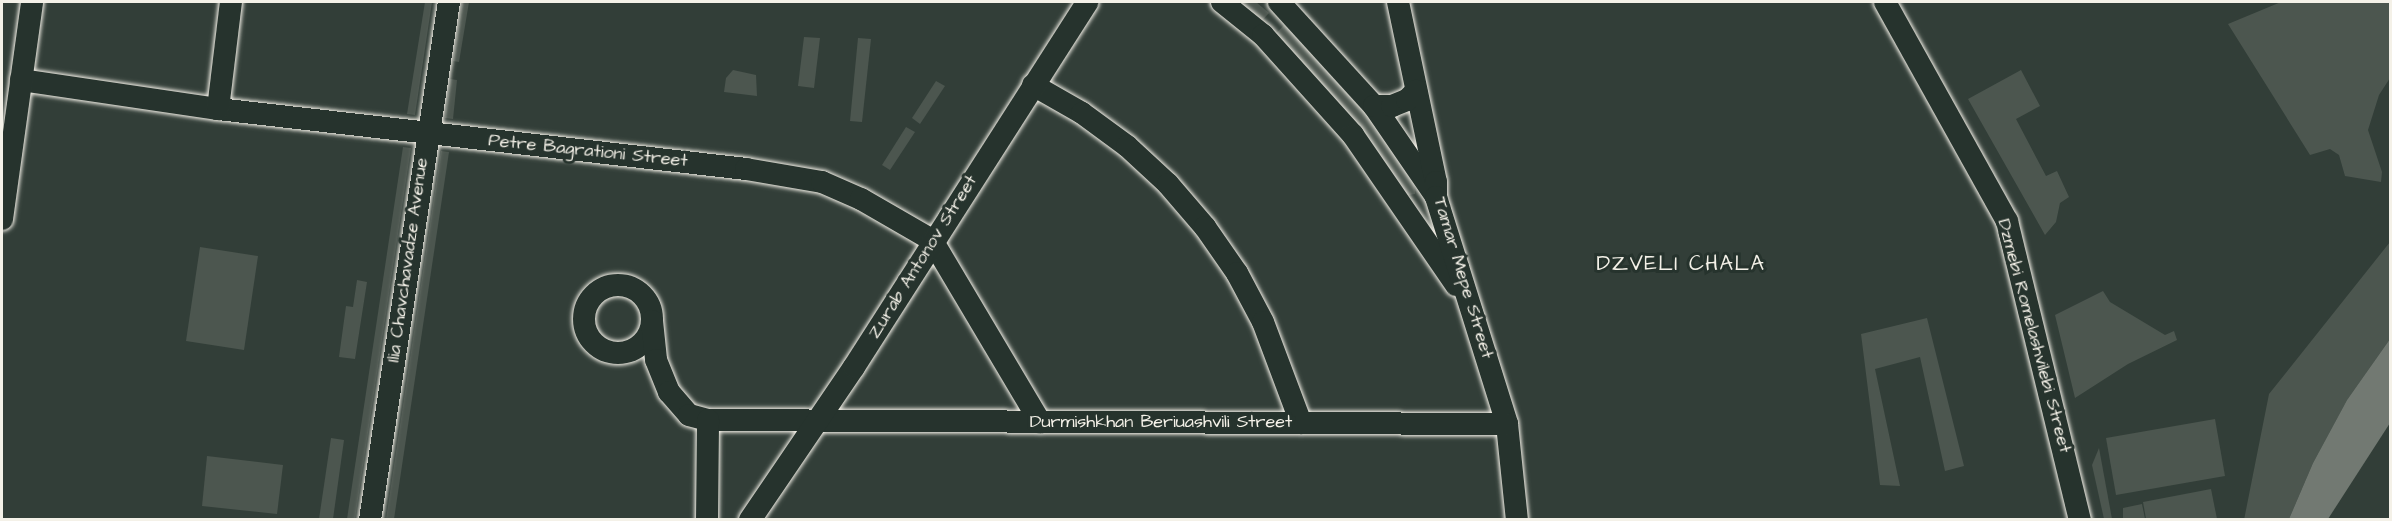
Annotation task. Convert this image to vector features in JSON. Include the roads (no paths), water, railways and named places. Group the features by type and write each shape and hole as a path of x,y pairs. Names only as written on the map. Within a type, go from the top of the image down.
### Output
{"street":[{"path":"2,219 7,145 21,80 32,2"},
{"path":"218,109 231,2"},
{"name":"Ilia Chavchavadze Avenue","path":"370,519 427,134 449,2"},
{"name":"Zurab Antonov Street","path":"750,519 815,420 854,367 932,240 1087,2"},
{"path":"1222,2 1263,35 1353,135 1406,208 1471,309"},
{"name":"Tamar Mepe Street","path":"1398,2 1436,197 1507,424 1517,519"},
{"name":"Dzmebi Romelashvilebi Street","path":"1885,2 2007,221 2080,519"},
{"path":"1263,35 1283,5 1374,106 1436,197 1429,206 1416,211 1406,208"},
{"name":"Petre Bagrationi Street","path":"21,80 218,109 746,169 822,182 861,199 932,240 1040,422"},
{"path":"1033,85 1082,113 1127,146 1168,184 1205,227 1237,273 1263,322 1301,423"},
{"path":"1374,106 1392,106 1407,100 1416,91"},
{"path":"652,321 644,342 634,349 612,353 593,342 583,322 589,300 606,286 629,286 646,300 652,321 656,360 669,392 682,410 708,420 815,420"},
{"path":"634,349 656,360"},
{"path":"707,519 708,420"},
{"name":"Durmishkhan Beriuashvili Street","path":"815,420 1507,424"}],"district":[{"name":"DZVELI CHALA","path":"1681,264"}]}
